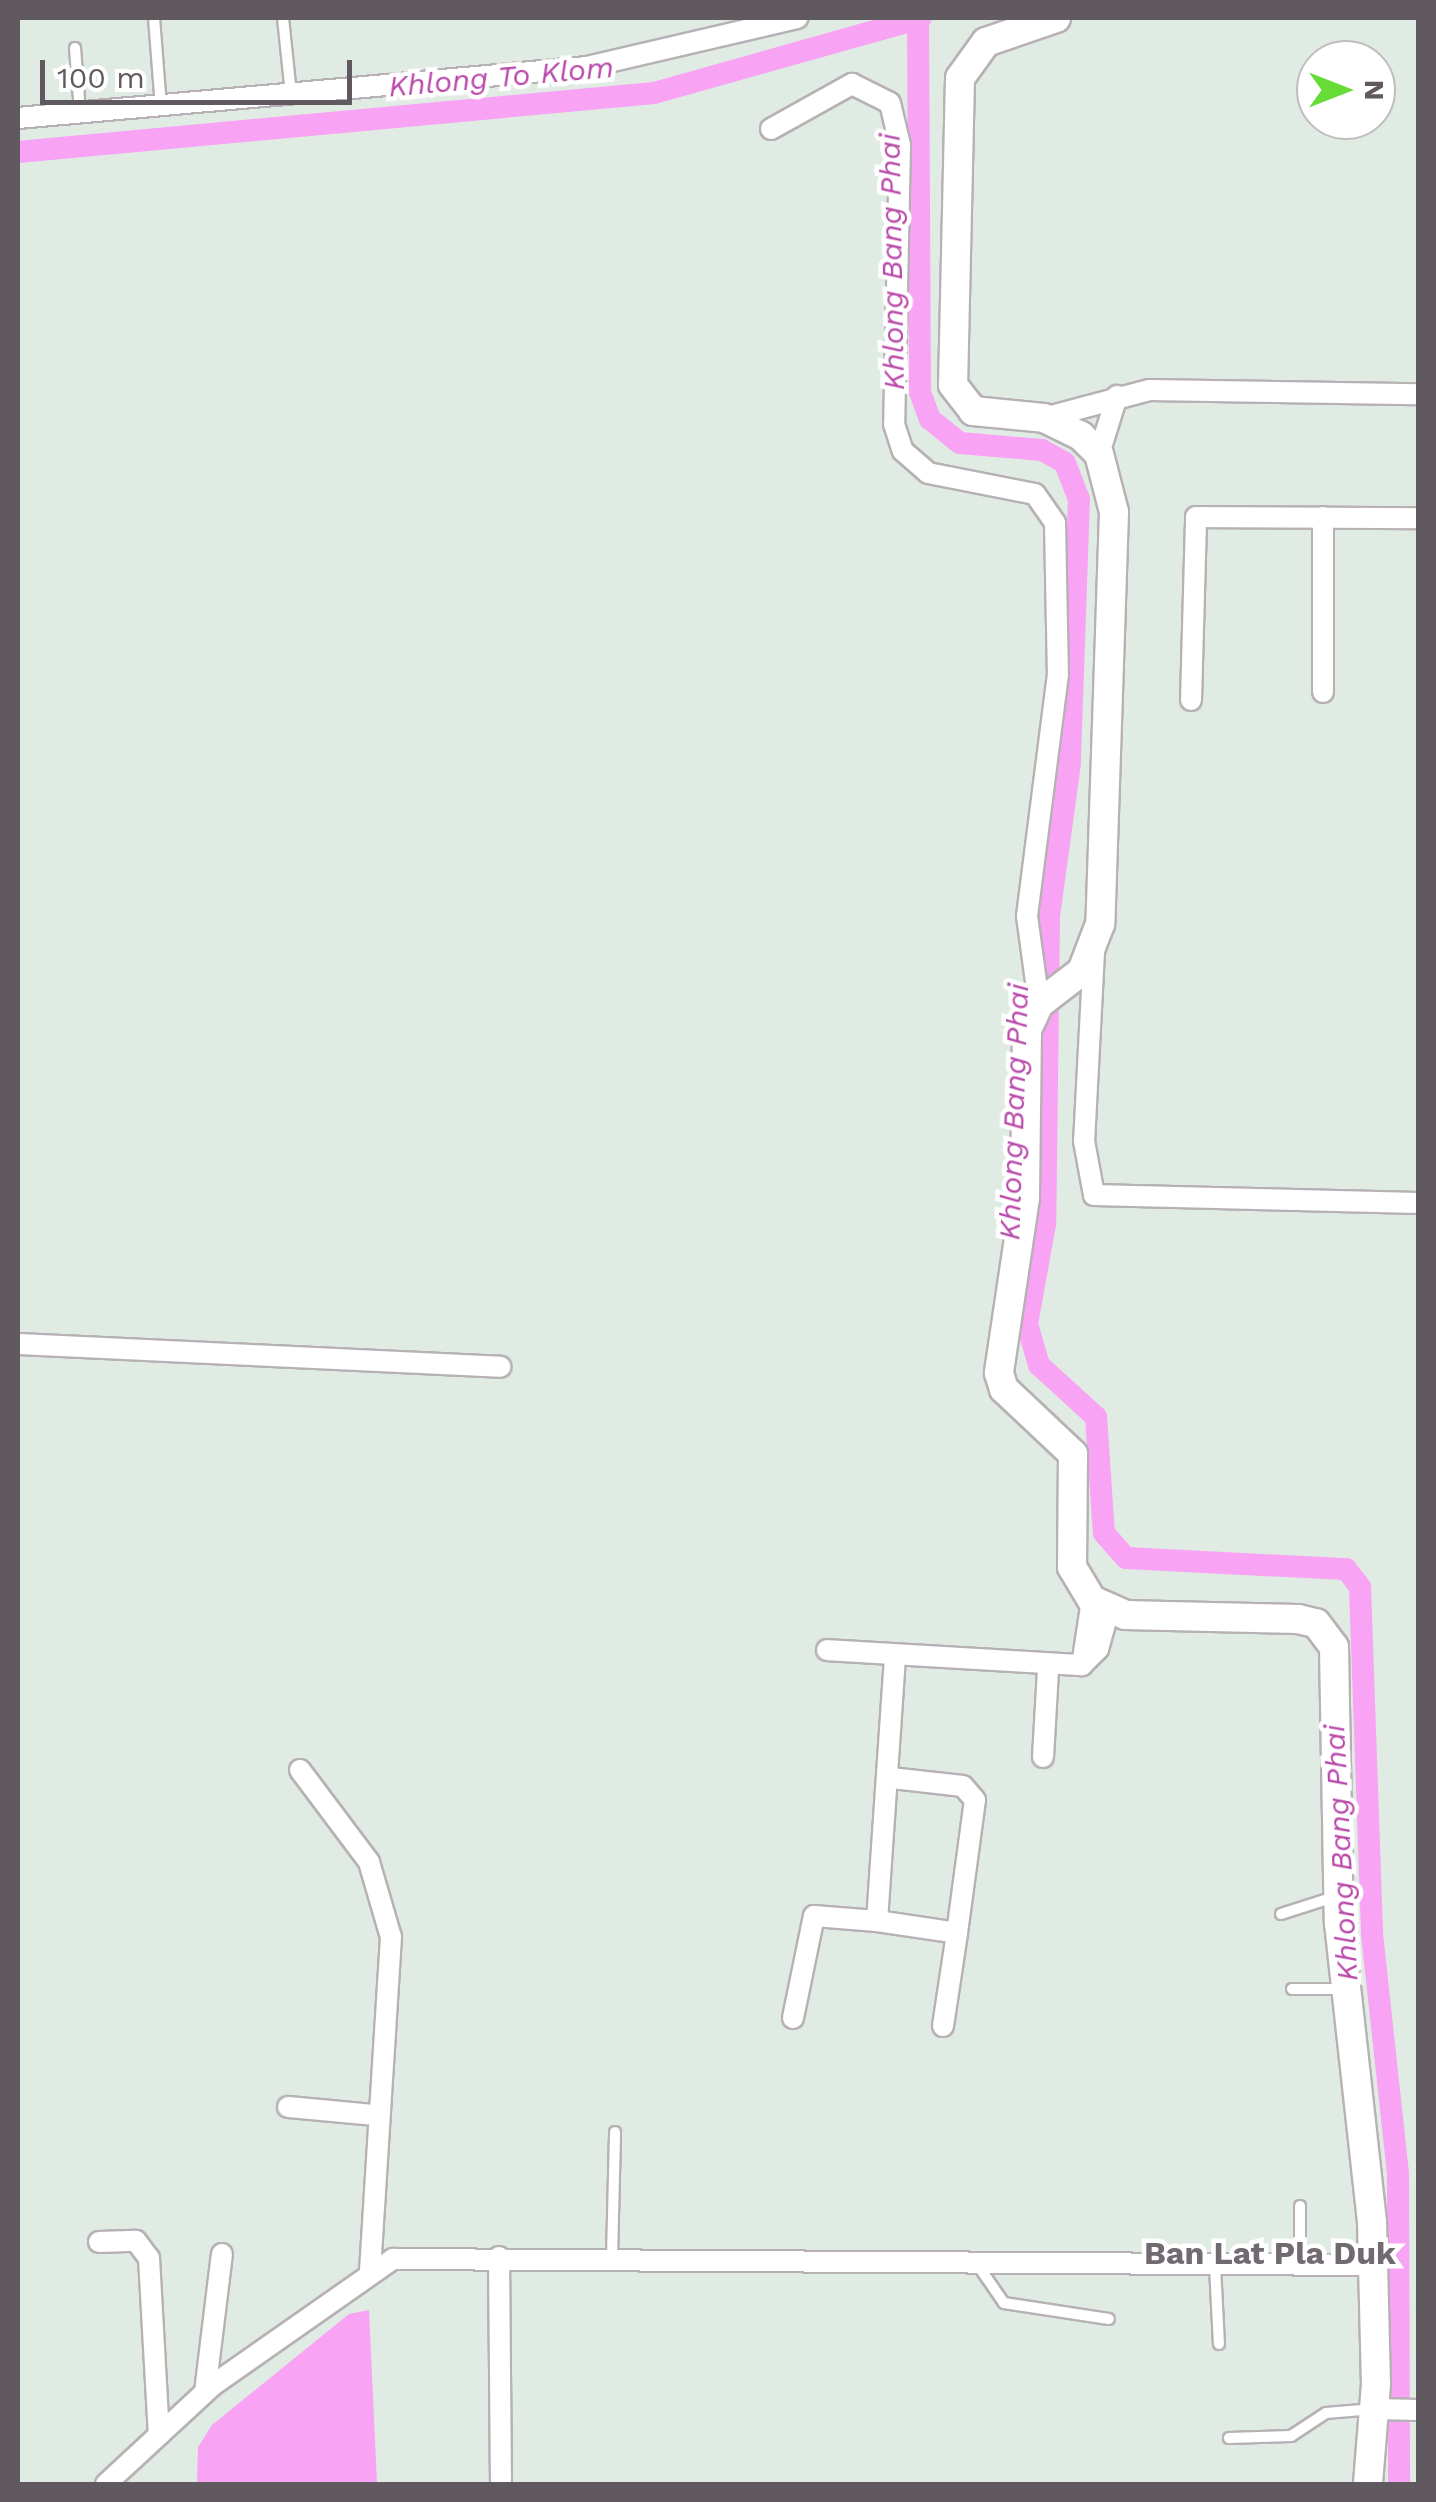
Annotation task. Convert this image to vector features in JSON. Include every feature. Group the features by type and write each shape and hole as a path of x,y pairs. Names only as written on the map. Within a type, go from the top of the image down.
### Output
{"street":[{"path":"18,118 587,67 797,18"},
{"path":"1056,18 986,42 960,78 953,386 973,411 1044,418 1117,396 1418,394"},
{"path":"771,130 852,84 890,103 900,144 894,424 903,452 928,473 1034,494 1055,523 1058,674 1026,916 1050,996"},
{"path":"1117,396 1099,454 1114,512 1084,1141 1094,1195 1418,1203"},
{"path":"1044,418 1099,454"},
{"path":"1190,700 1196,517 1418,518"},
{"path":"1323,517 1323,692"},
{"path":"1094,950 1050,996 1027,1030 1024,1198 1000,1373 1004,1389 1073,1454 1072,1567 1100,1605 1298,1619 1329,1633 1344,1989 1374,2265 1382,2410 1368,2484"},
{"path":"18,1344 500,1367"},
{"path":"828,1650 1048,1669 1082,1665 1100,1605"},
{"path":"877,1921 892,1778 895,1656"},
{"path":"1043,1757 1048,1669"},
{"path":"300,1770 369,1862 387,1913 374,2114 370,2271"},
{"path":"892,1778 963,1786 975,1800 942,2026"},
{"path":"794,2018 814,1916 957,1933"},
{"path":"288,2108 374,2114"},
{"path":"99,2242 136,2242 149,2258 159,2435"},
{"path":"205,2392 222,2254"},
{"path":"499,2256 501,2484"},
{"path":"106,2484 205,2392 370,2271 404,2258 1374,2265"},
{"path":"1382,2410 1418,2410"}],"lane":[{"path":"154,18 160,106"},
{"path":"283,18 292,94"},
{"path":"76,48 80,112"},
{"path":"1281,1914 1338,1896"},
{"path":"1292,1989 1344,1989"},
{"path":"612,2257 615,2132"},
{"path":"1300,2206 1300,2266"},
{"path":"974,2260 1004,2303 1108,2320"},
{"path":"1215,2266 1219,2344"},
{"path":"1229,2438 1291,2436 1326,2413 1382,2410"}],"shaded area":[{"path":"369,2310 377,2484 197,2484 198,2447 212,2425 349,2314"}],"waterway":[{"name":"Khlong Bang Phai","path":"918,18 920,392 930,419 960,443 1042,450 1065,463 1079,499 1070,763 1049,916 1045,1224 1027,1324 1039,1365 1096,1417 1104,1533 1126,1558 1346,1569 1360,1587 1372,1934 1398,2174 1399,2484"},
{"name":"Khlong To Klom","path":"18,152 654,93 921,18"}],"district":[{"name":"Ban Lat Pla Duk","path":"1270,2253"}]}
